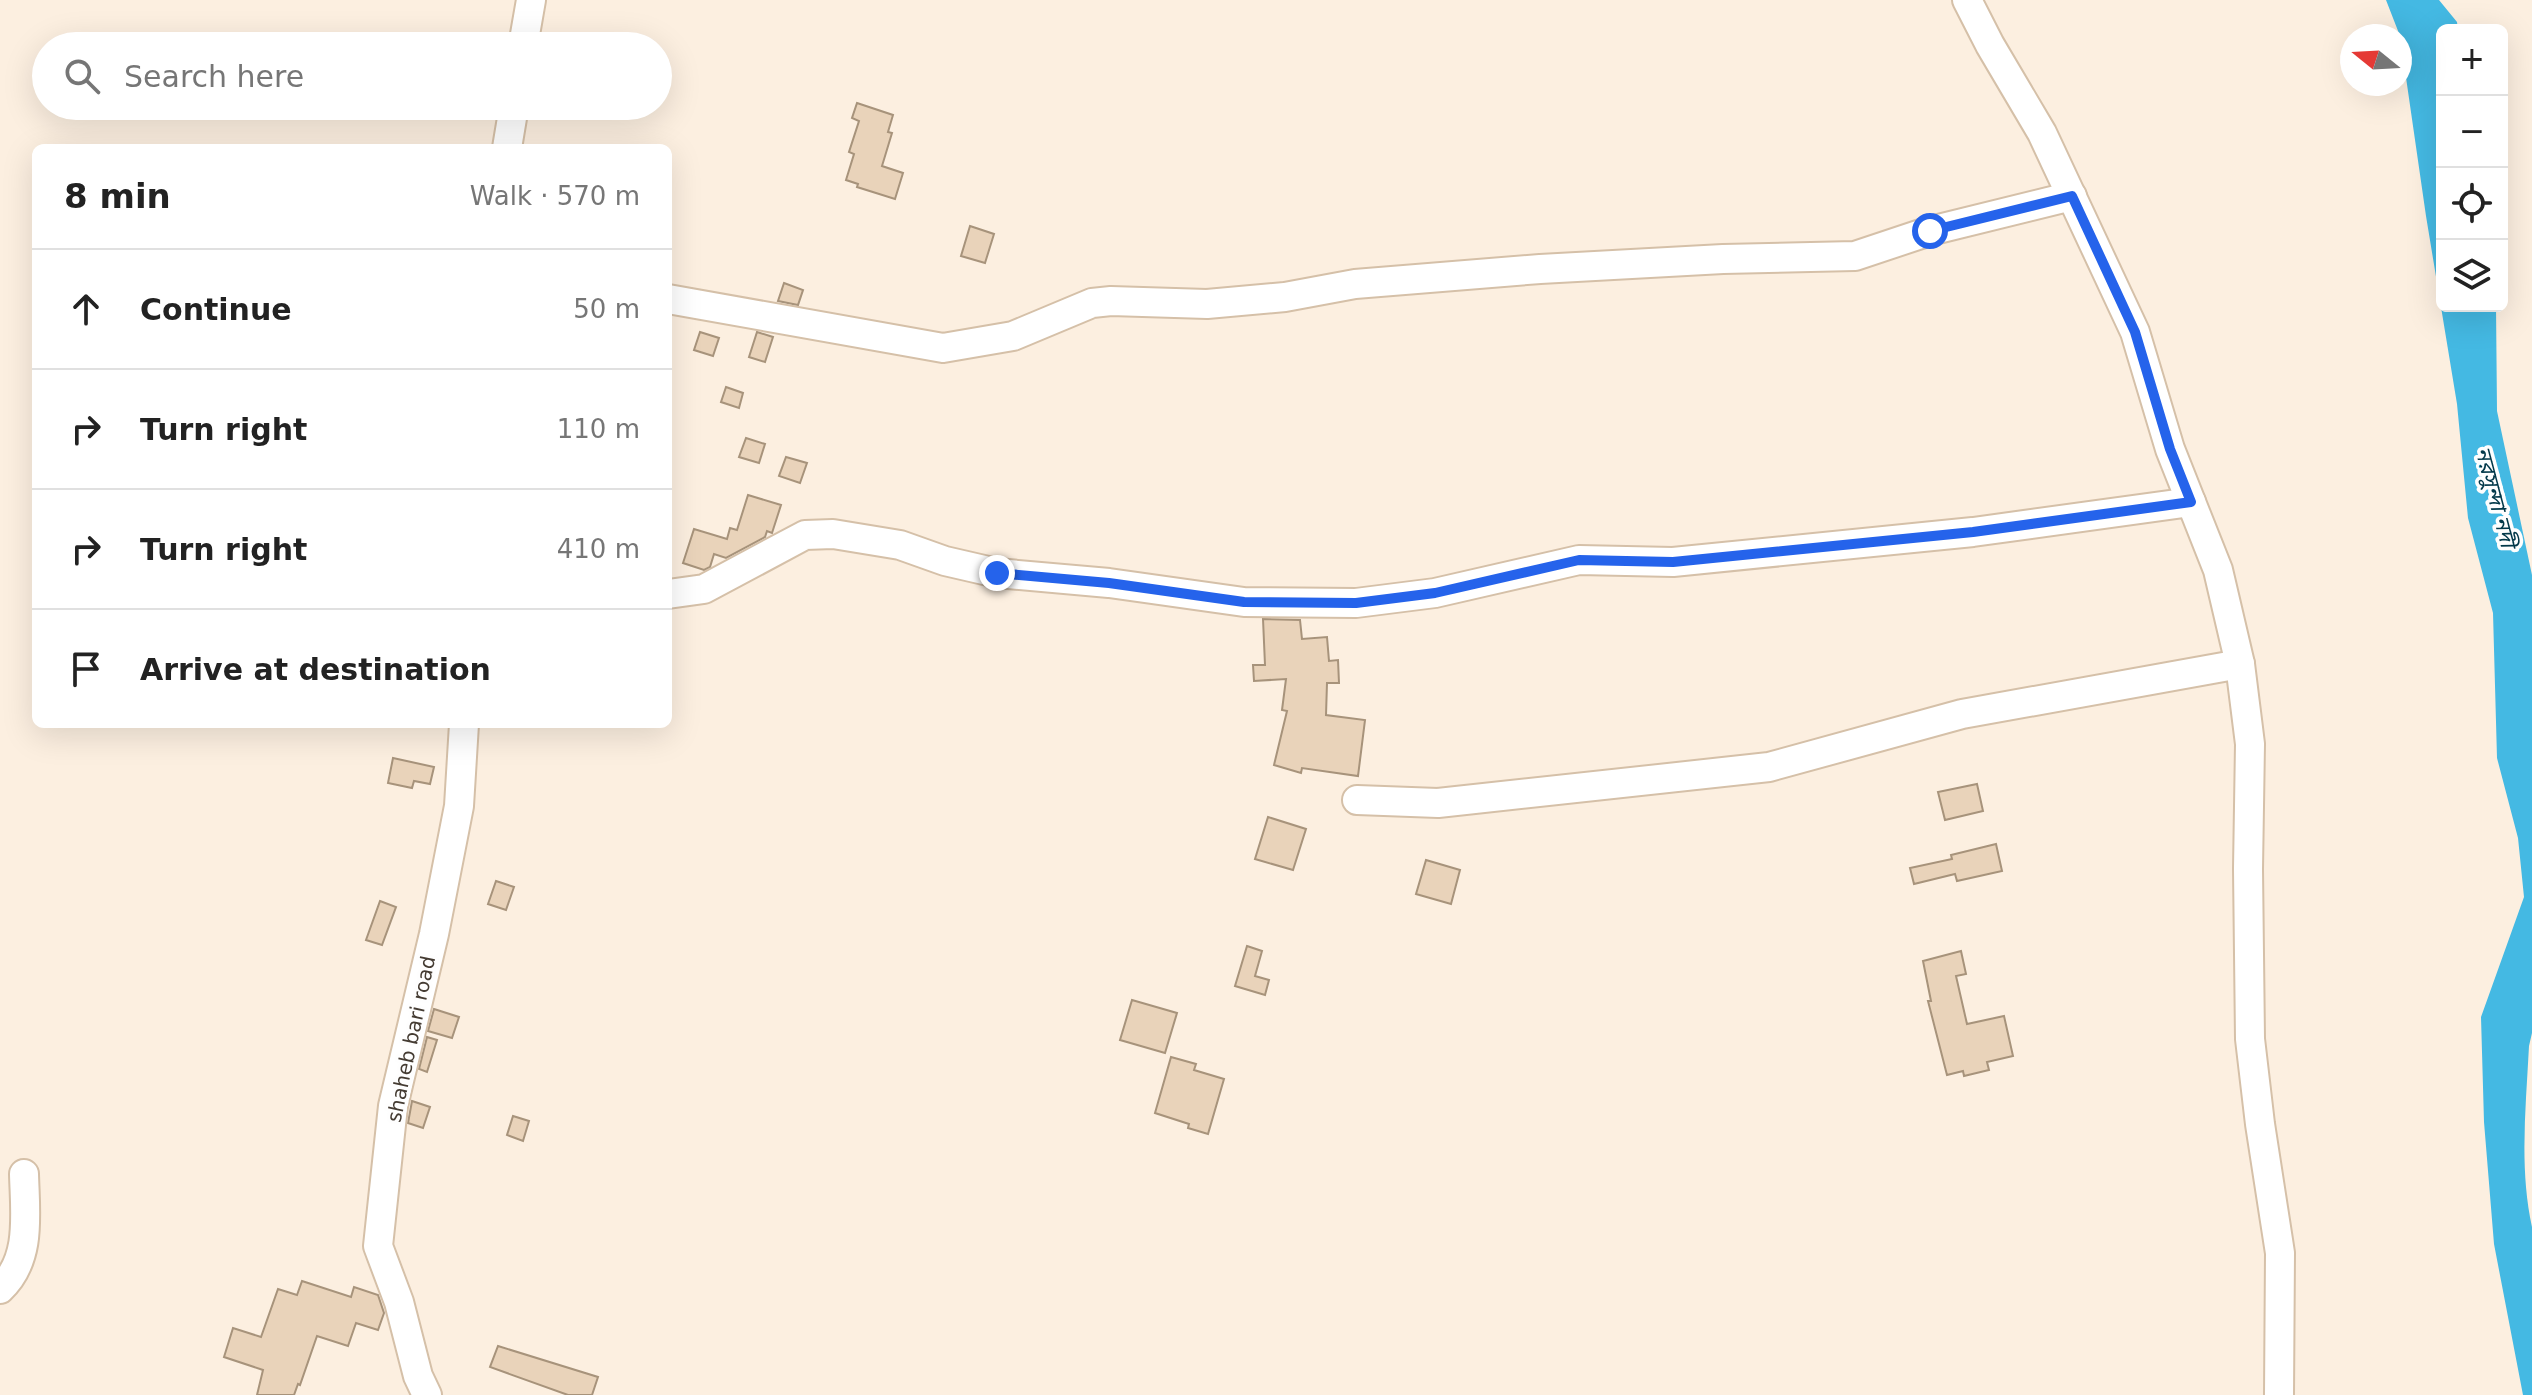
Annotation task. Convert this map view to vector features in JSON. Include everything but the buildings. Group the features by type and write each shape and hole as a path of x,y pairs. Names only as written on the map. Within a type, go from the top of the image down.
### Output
{"street":[{"path":"525,32 531,0"},
{"path":"1967,0 2042,133 2135,332 2170,449 2218,570 2240,664 2250,744 2250,1039 2280,1253 2279,1395"},
{"path":"508,144 512,120"},
{"path":"672,300 943,348 1013,336 1092,303 1111,301 1207,304 1285,297 1355,284 1540,269 1723,259 1855,256 1930,231 2072,196"},
{"path":"672,593 704,589 805,535 833,534 900,545 945,561 997,573 1109,583 1244,602 1356,603 1435,593 1579,560 1673,562 1973,532 2191,502"},
{"path":"1357,800 1438,803 1769,767 1962,714 2240,664"},
{"name":"shaheb bari road","path":"427,1395 418,1376 399,1302 378,1246 393,1106 434,934 459,806 464,728"},
{"path":"0,1289 13,1277 25,1238 24,1174"}],"water":[{"name":"নরসুন্দা নদী","path":"2386,0 2439,0 2457,22 2436,24 2436,277 2409,96 2412,96 2412,24 2395,24"},
{"name":"নরসুন্দা নদী","path":"2442,312 2496,312 2497,411 2532,575 2532,1033 2524,1137 2532,1227 2532,1395 2523,1395 2494,1244 2484,1122 2481,1017 2524,897 2518,838 2497,758 2493,613 2468,518 2457,404"}],"route":[{"path":"997,573 1109,583 1244,602 1356,603 1435,593 1579,560 1673,562 1973,532 2191,502 2170,449 2135,332 2072,196 1930,231"}]}
